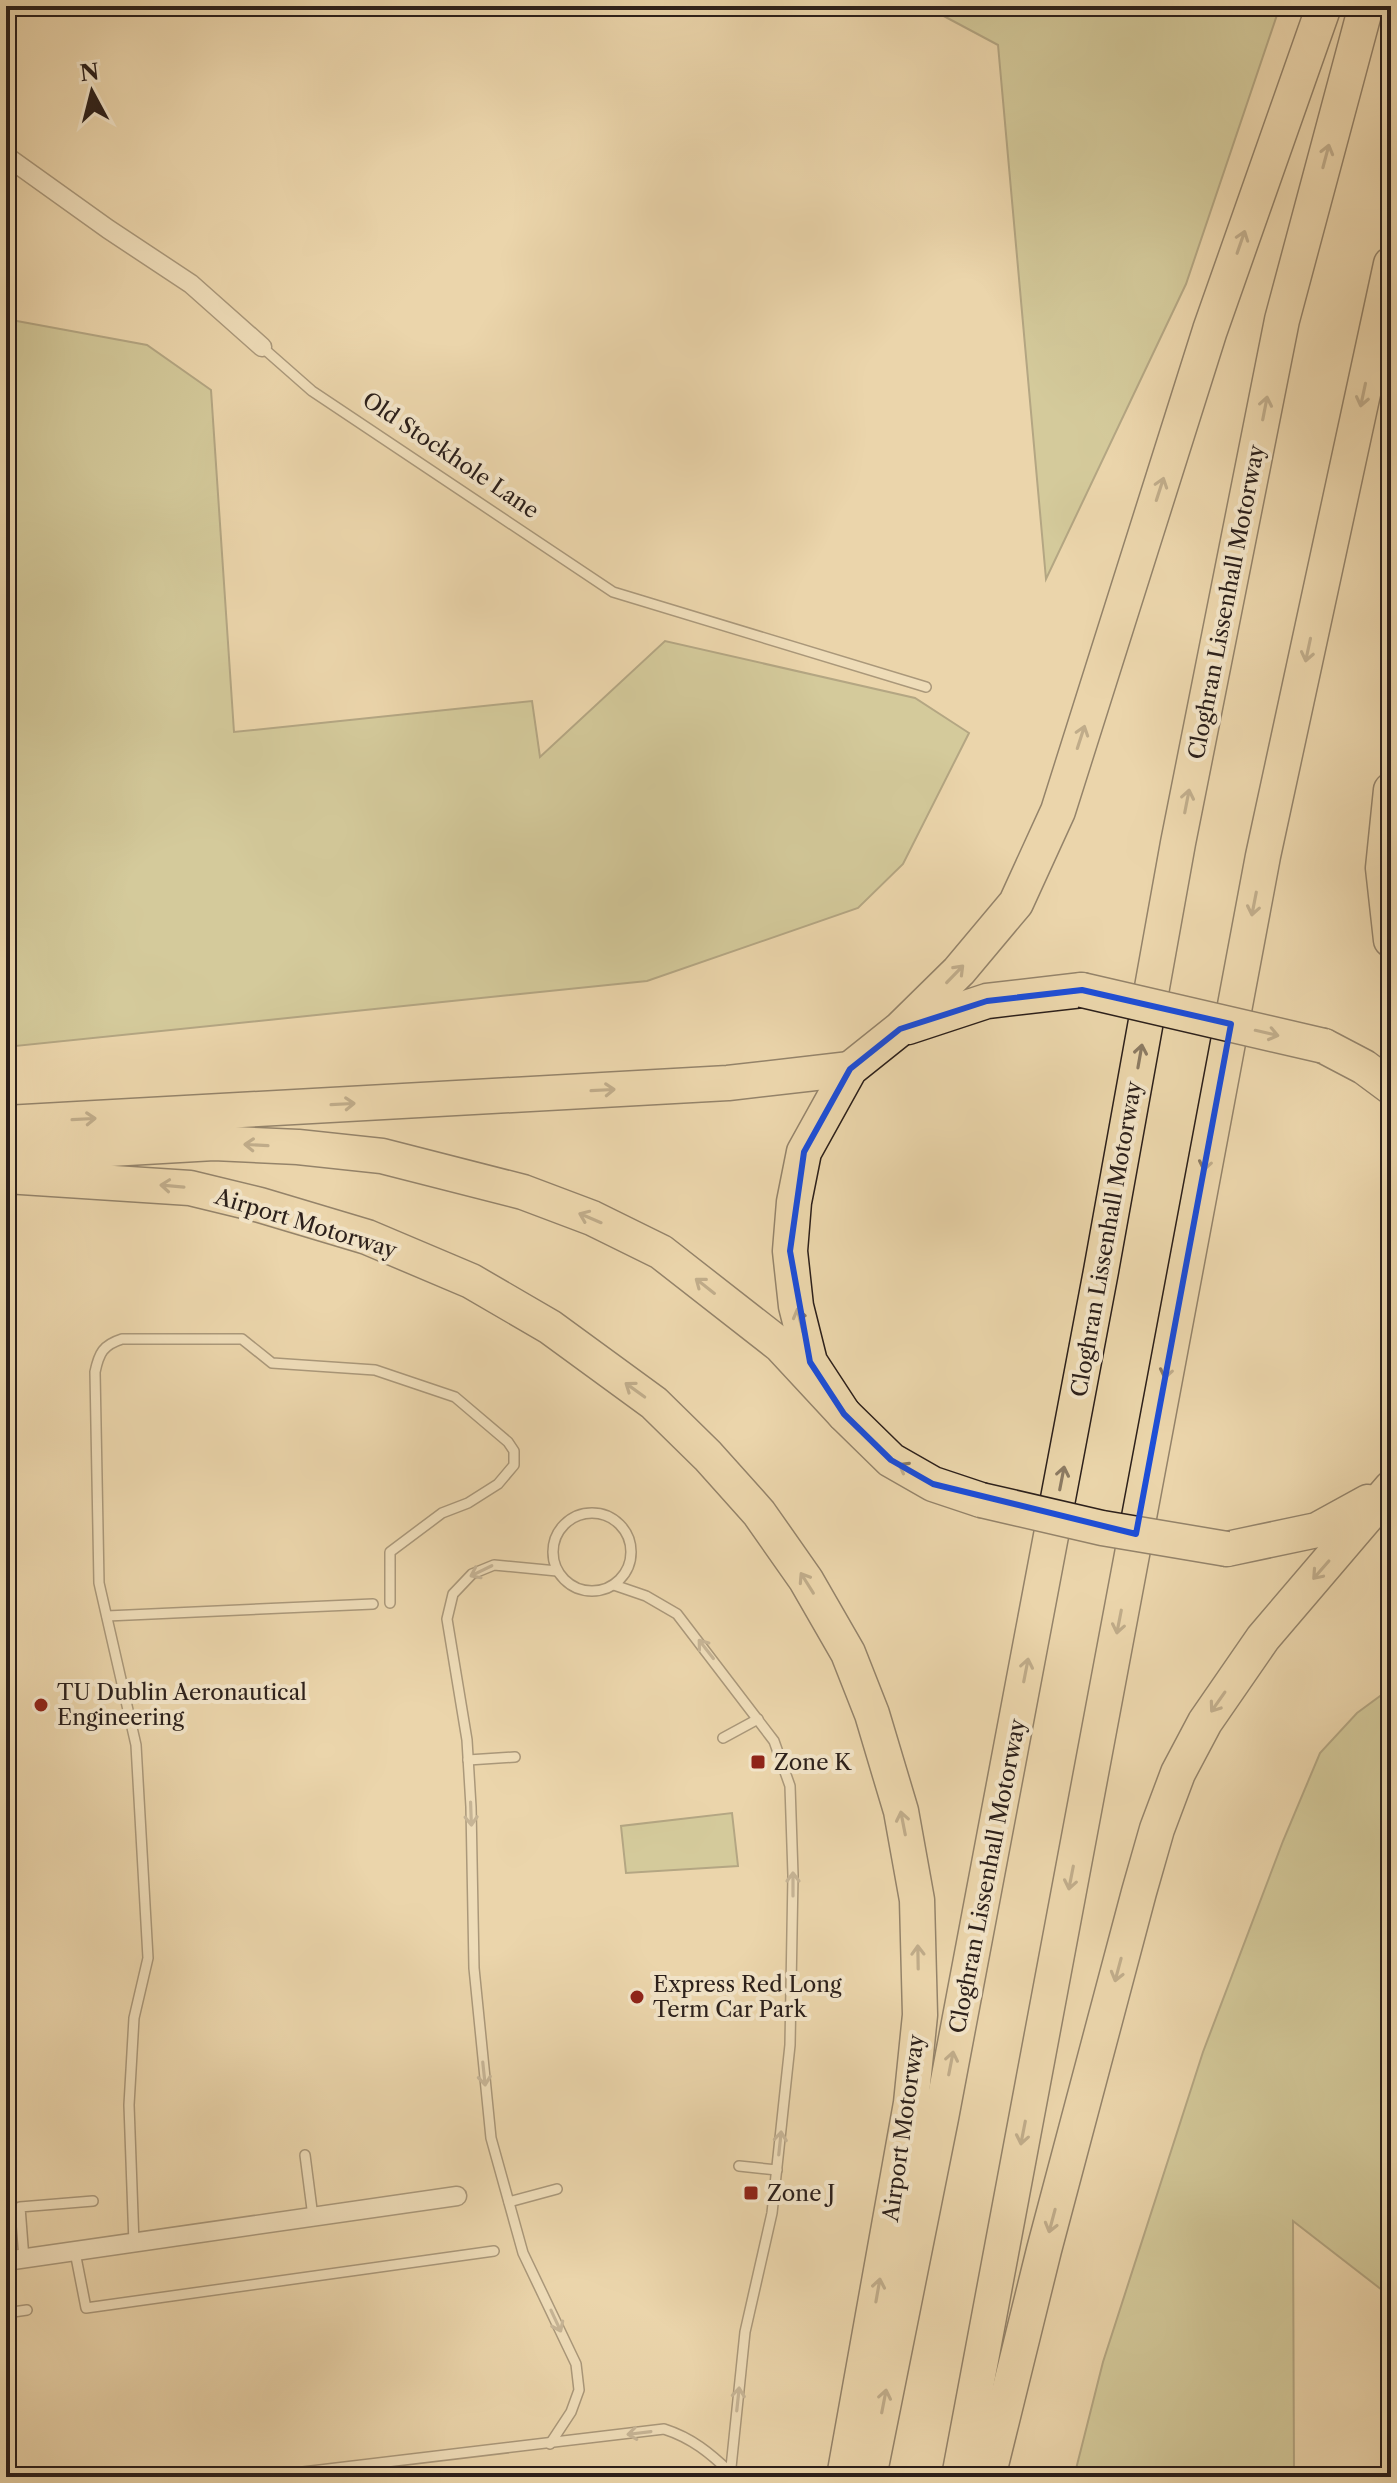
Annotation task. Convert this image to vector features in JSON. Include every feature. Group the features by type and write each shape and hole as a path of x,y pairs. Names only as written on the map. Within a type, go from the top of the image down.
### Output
{"highway":[{"path":"844,1414 810,1362 796,1306 790,1251 794,1202 804,1152 850,1069 900,1029 959,971 1016,903 1058,811 1210,330 1324,6"},
{"name":"Cloghran Lissenhall Motorway","path":"869,2477 1101,1271 1178,843 1282,320 1366,6"},
{"path":"959,2477 1263,856 1391,264"},
{"path":"1391,790 1383,868 1391,940"},
{"path":"900,1029 987,1001 1082,990 1324,1046 1364,1067 1391,1087"},
{"path":"6,1123 728,1083 850,1069"},
{"path":"6,1155 214,1143 298,1147 382,1156 523,1192 592,1218 661,1252 780,1345 891,1460 933,1484 981,1500 1102,1528 1227,1549 1317,1530 1390,1489"},
{"name":"Airport Motorway","path":"6,1176 190,1188 367,1237 471,1281 550,1327 654,1403 708,1456 759,1513 806,1580 848,1653 872,1714 901,1811 917,1900 920,2015 911,2103 844,2477"},
{"path":"988,2477 1044,2250 1139,1892 1157,1829 1178,1773 1205,1722 1263,1638 1390,1489"}],"street":[{"name":"Old Stockhole Lane","path":"6,156 191,284 262,347"},
{"path":"15,2260 457,2196"}],"lane":[{"name":"Old Stockhole Lane","path":"262,347 312,391 613,592 926,687"},
{"path":"134,2244 129,2105 134,2018 148,1958 136,1745 99,1583 95,1372 98,1356 107,1343 122,1339 242,1339 272,1363 375,1370 455,1397 508,1442 514,1451 514,1465 498,1484 468,1503 442,1513 390,1552 390,1603"},
{"path":"601,1513 623,1527 632,1552 623,1576 614,1585 602,1590 576,1588 557,1571 553,1559 557,1533 576,1515 601,1513"},
{"path":"550,2444 571,2412 579,2390 576,2364 523,2253 491,2138 474,1968 468,1760 447,1619 453,1594 472,1574 494,1565 557,1571"},
{"path":"614,1585 646,1596 677,1614 774,1741 790,1786 793,1875 790,2045 772,2213 745,2332 731,2475"},
{"path":"107,1616 373,1604"},
{"path":"723,1738 758,1719"},
{"path":"468,1760 515,1757"},
{"path":"305,2155 313,2217"},
{"path":"739,2166 777,2170"},
{"path":"509,2202 557,2189"},
{"path":"15,2260 20,2207 93,2201"},
{"path":"75,2252 86,2308 494,2251"},
{"path":"6,2313 27,2310"},
{"path":"261,2477 664,2429 686,2436 707,2451 731,2475"}],"highlighted area":[{"path":"1082,990 1231,1024 1136,1534 933,1484 891,1460 844,1414 810,1362 790,1251 804,1152 850,1069 900,1029 987,1001"}],"green space":[{"path":"925,6 1280,6 1186,284 1046,579 998,45"},
{"path":"6,319 147,345 211,390 234,732 532,701 540,757 665,641 915,698 969,733 903,864 858,908 647,981 6,1047"},
{"path":"1391,1688 1391,2297 1293,2221 1294,2477 1074,2477 1103,2362 1203,2052 1283,1841 1320,1753 1357,1713"},
{"path":"732,1813 738,1866 626,1873 621,1826"}],"place":[{"name":"TU Dublin Aeronautical Engineering","path":"41,1705"},
{"name":"Zone K","path":"758,1762"},
{"name":"Express Red Long Term Car Park","path":"637,1997"},
{"name":"Zone J","path":"751,2193"}]}
